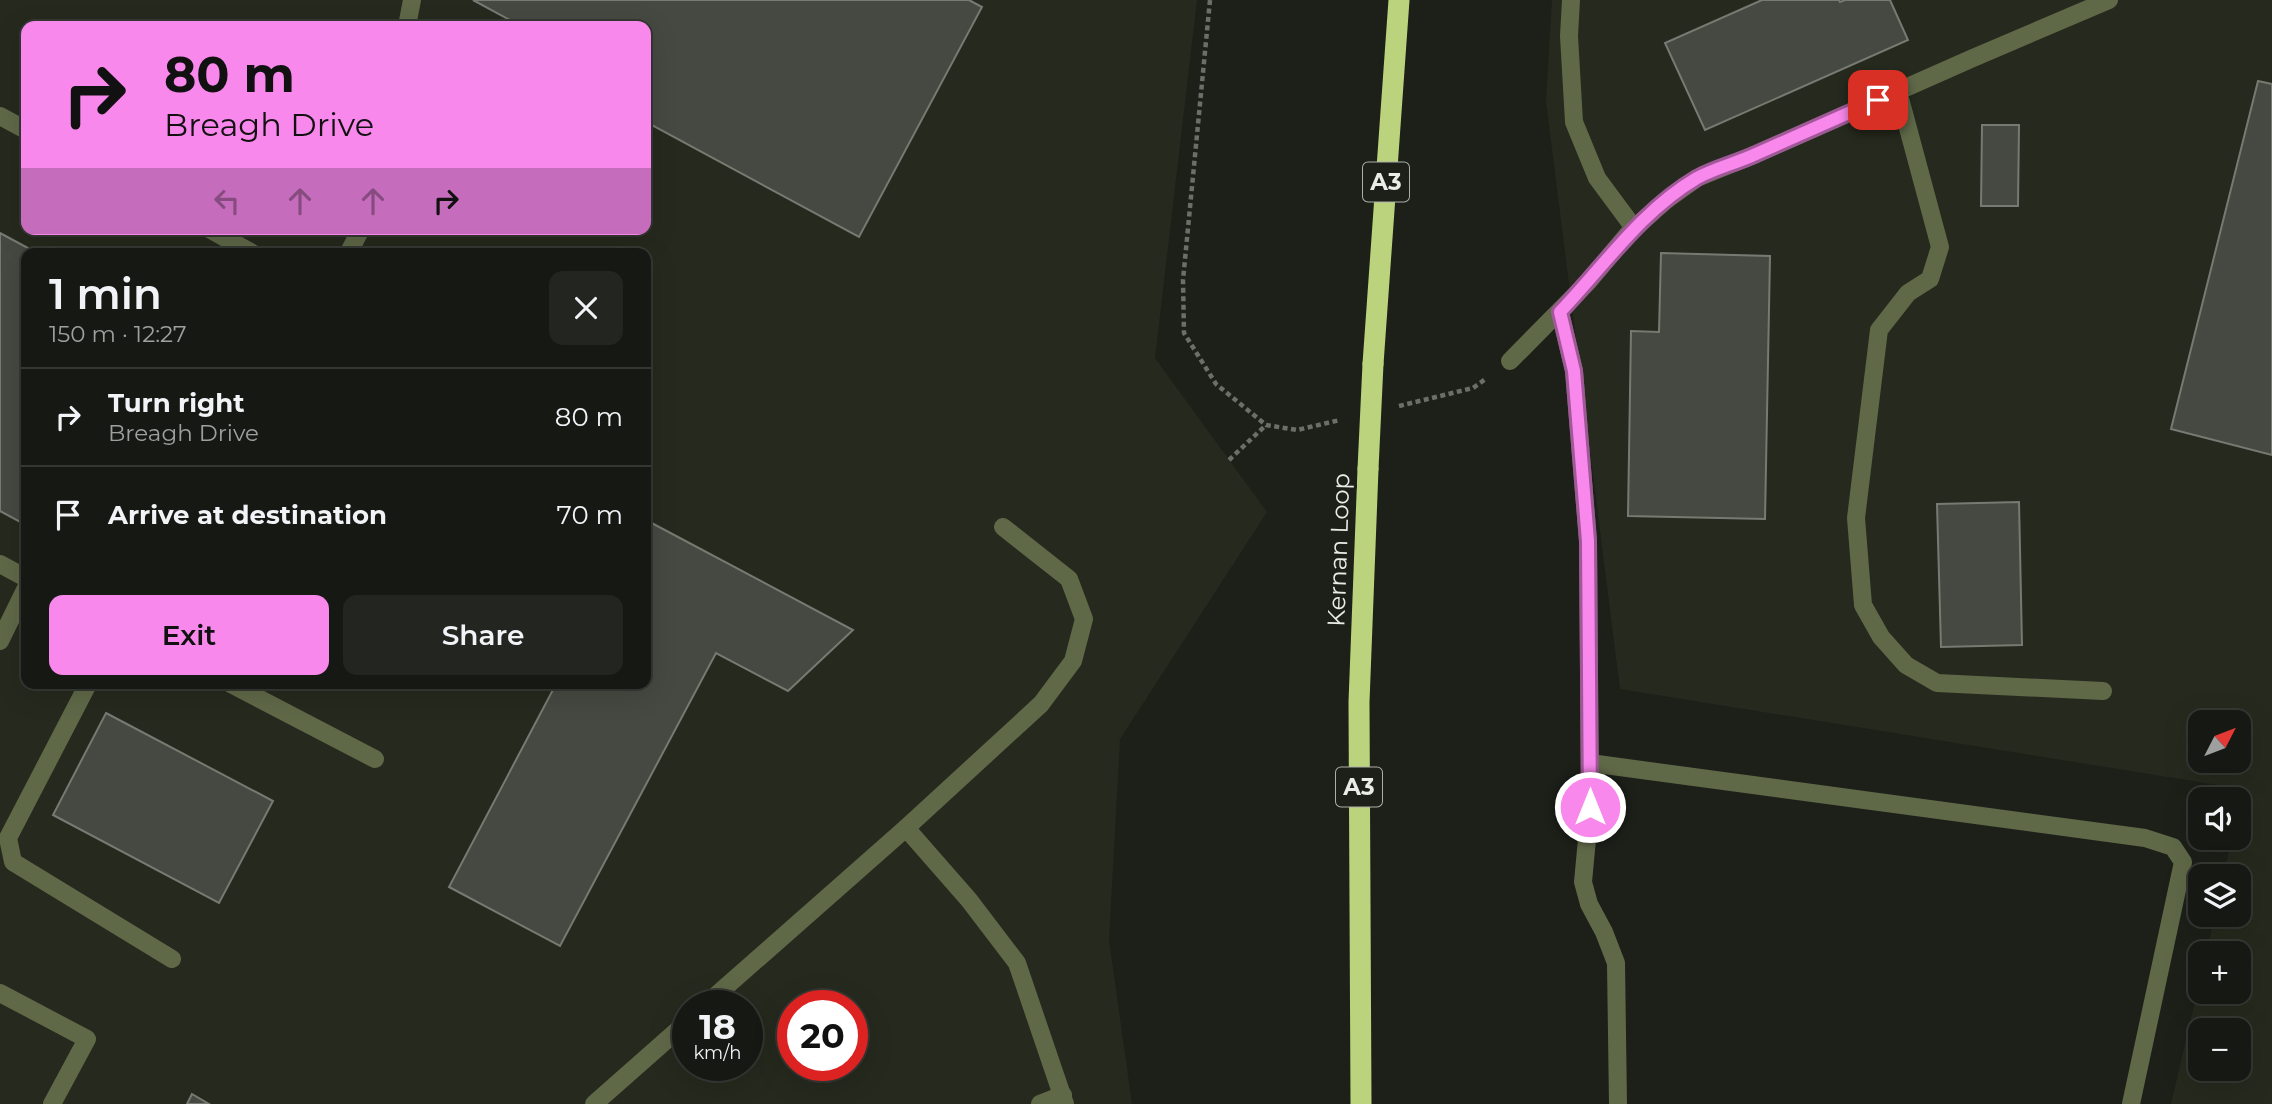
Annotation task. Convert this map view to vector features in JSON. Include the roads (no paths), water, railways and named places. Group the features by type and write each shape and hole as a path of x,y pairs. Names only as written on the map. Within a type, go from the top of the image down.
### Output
{"highway":[{"name":"Kernan Loop","path":"1361,1104 1359,702 1373,364 1399,0"}],"street":[{"path":"408,21 412,0"},
{"path":"1571,0 1569,36 1574,122 1597,178 1634,228"},
{"path":"1510,362 1560,312 1634,228 1697,178 2109,0"},
{"path":"1898,91 1940,247 1930,279 1908,293 1879,330 1856,518 1863,605 1881,638 1906,665 1937,684 2103,691"},
{"path":"0,116 21,127"},
{"path":"220,235 243,248"},
{"path":"1560,312 1574,371 1588,541 1590,807 1583,882 1589,904 1616,963 1618,1104"},
{"path":"723,990 1041,704 1073,660 1084,620 1069,579 1003,527"},
{"path":"0,564 21,575"},
{"path":"0,641 21,598"},
{"path":"85,689 8,838 13,862 172,960"},
{"path":"241,689 375,759"},
{"path":"1590,762 2145,838 2173,848 2183,862 2132,1104"},
{"path":"906,828 969,900 1017,963 1064,1099 1040,1104"},
{"path":"0,992 87,1039 52,1104"},
{"path":"594,1104 672,1035"}]}
